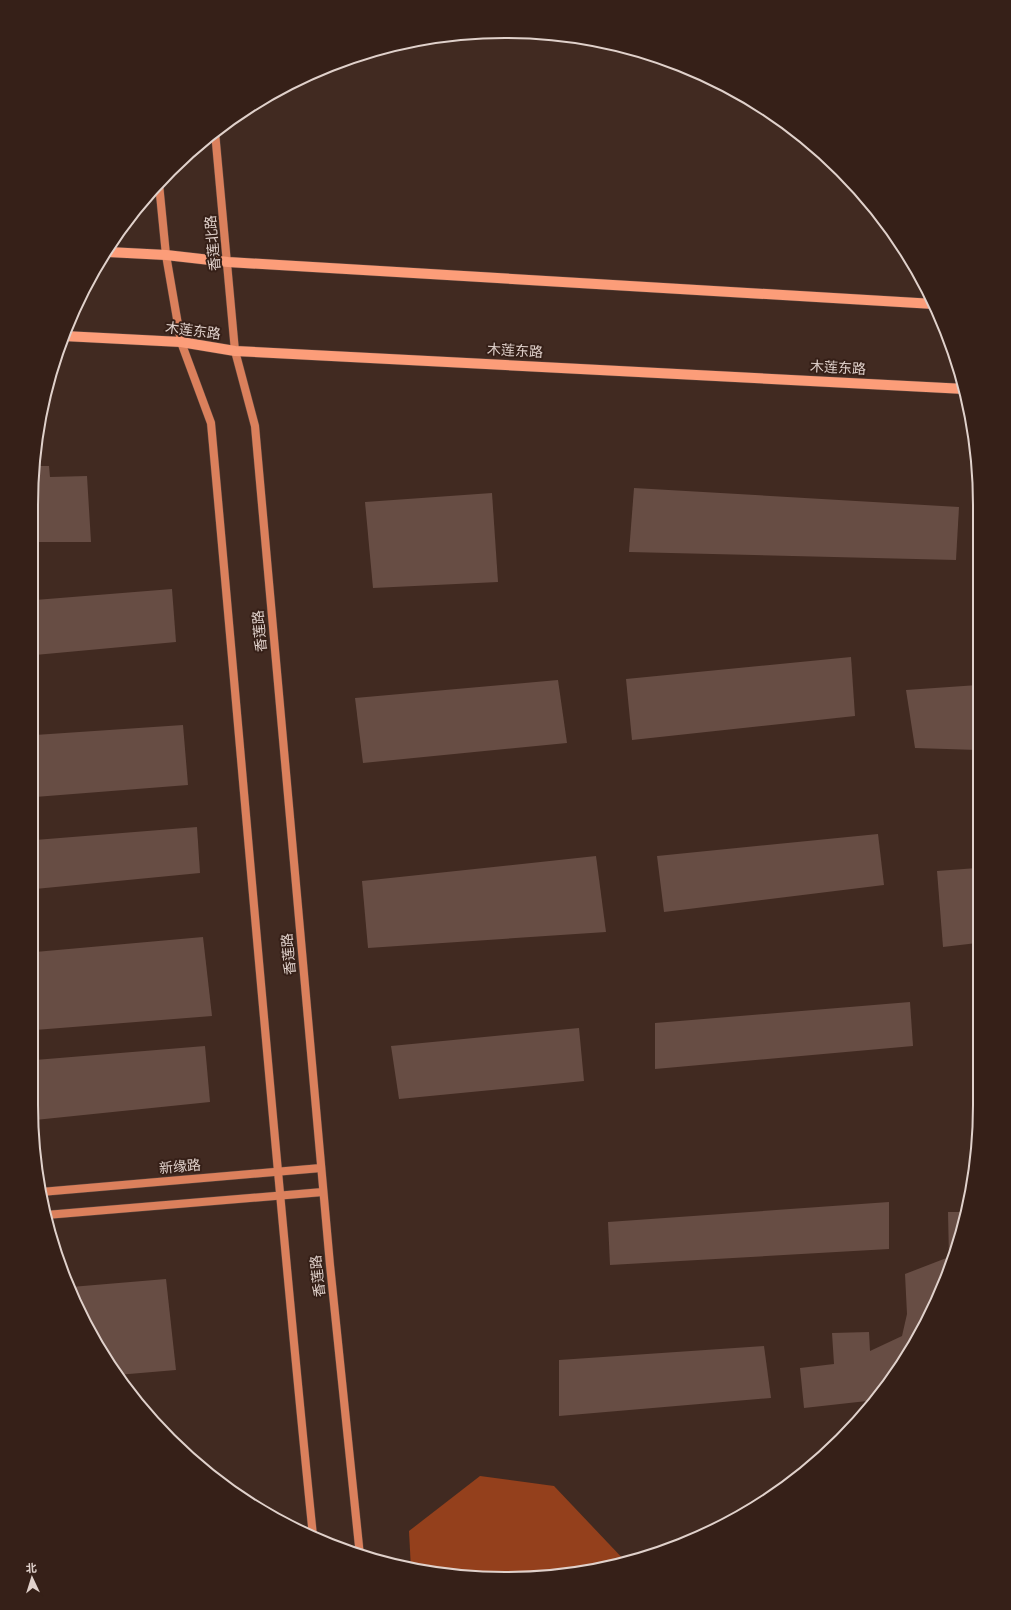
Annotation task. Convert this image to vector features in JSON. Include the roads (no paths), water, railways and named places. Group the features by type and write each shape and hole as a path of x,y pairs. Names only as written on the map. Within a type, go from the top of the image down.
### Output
{"main road":[{"name":"香莲北路","path":"216,139 235,351"},
{"path":"160,191 166,255 181,342 211,423 286,1268 311,1529"},
{"path":"113,252 166,255 228,262 927,304"},
{"name":"木莲东路","path":"70,336 181,342 235,351 958,389"},
{"name":"香莲路","path":"235,351 255,426 323,1192 359,1548"},
{"name":"新缘路","path":"46,1192 321,1168"},
{"path":"51,1215 323,1192"}]}
